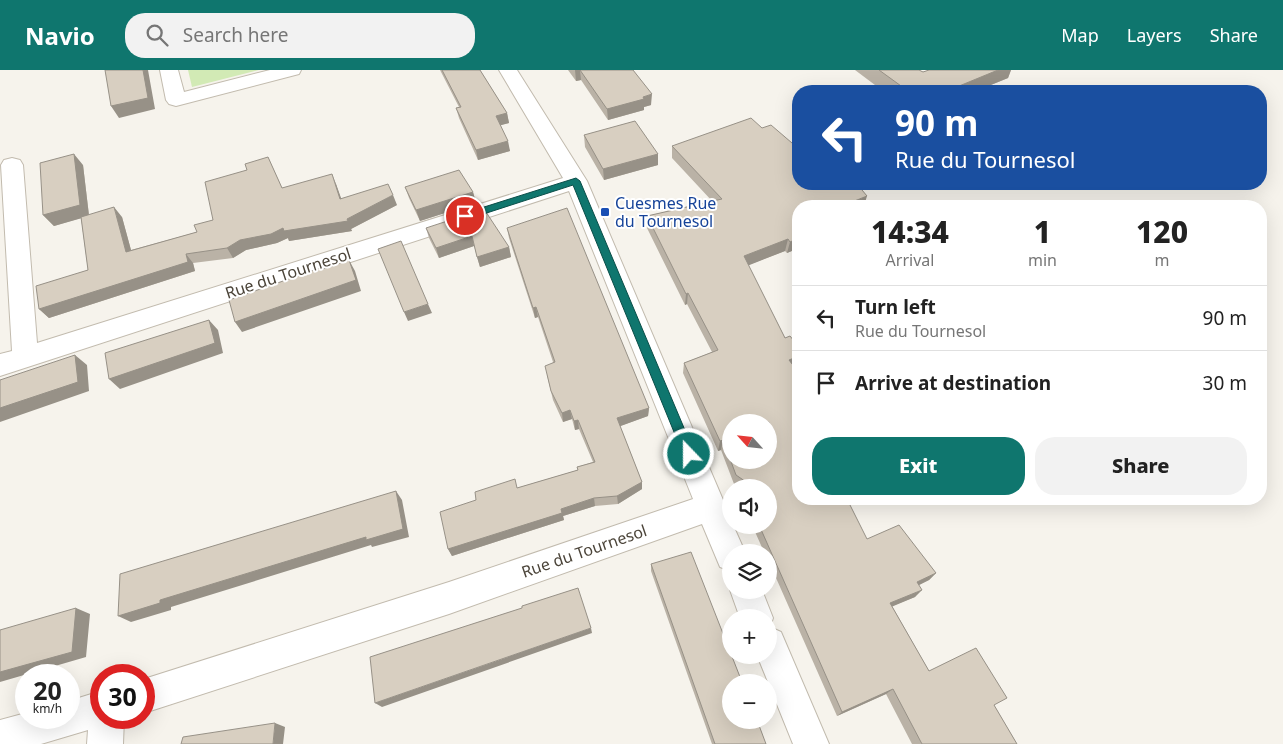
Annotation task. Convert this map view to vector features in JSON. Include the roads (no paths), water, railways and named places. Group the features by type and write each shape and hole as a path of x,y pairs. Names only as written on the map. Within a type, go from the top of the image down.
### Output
{"street":[{"path":"169,70 176,100 292,70"},
{"path":"508,70 576,181 726,544"},
{"path":"12,165 25,356"},
{"name":"Rue du Tournesol","path":"0,365 576,181"},
{"name":"Rue du Tournesol","path":"155,692 449,598 711,507"},
{"path":"777,663 811,744"},
{"path":"0,738 90,712"},
{"path":"105,744 106,729"}],"place":[{"name":"Cuesmes Rue du Tournesol","path":"605,212"}]}
